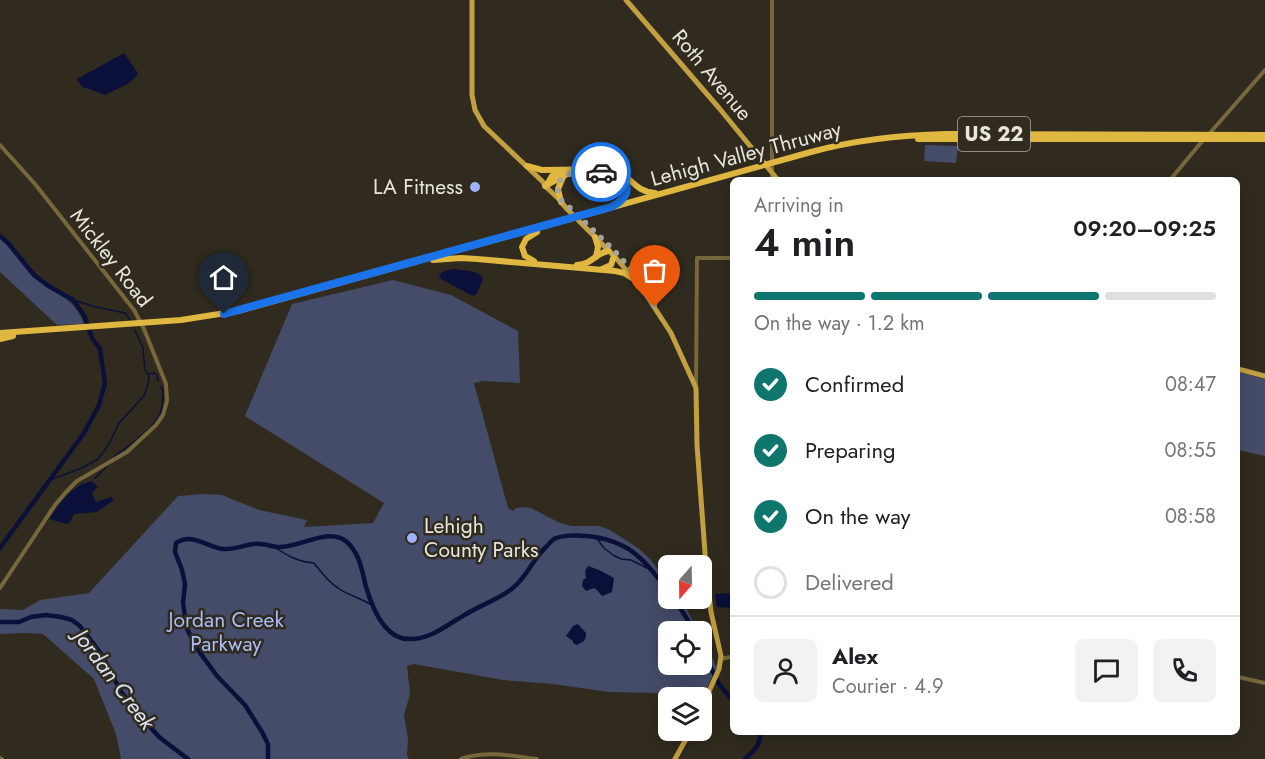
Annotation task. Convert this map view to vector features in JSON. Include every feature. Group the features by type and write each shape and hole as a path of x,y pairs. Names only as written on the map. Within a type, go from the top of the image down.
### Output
{"highway":[{"name":"Lehigh Valley Thruway","path":"582,217 854,142 883,138 919,135 1216,137 1265,135"},
{"name":"Lehigh Valley Thruway","path":"1216,137 1265,139"},
{"path":"526,166 573,173 610,172 620,176 626,183 625,194 621,201 611,207"},
{"path":"545,186 554,175 614,169 641,190 662,193"},
{"name":"Lehigh Valley Thruway","path":"0,335 13,336 196,322 238,314 537,232 611,207 757,169"},
{"path":"561,202 558,186 567,172"},
{"name":"Lehigh Valley Thruway","path":"148,325 238,311 574,220"},
{"path":"537,232 526,239 523,245 524,255 530,260 579,265 588,263 601,252 612,253 611,265 601,269"},
{"path":"595,237 598,247 595,257"},
{"path":"433,261 471,258 601,269 619,271 632,278"},
{"name":"Lehigh Valley Thruway","path":"0,335 40,330 68,330"}],"main road":[{"path":"472,0 472,95 474,108 482,123 635,276 671,333 696,388 697,445 710,602 721,650 719,669 712,687"},
{"name":"Roth Avenue","path":"626,0 776,177"},
{"path":"511,152 520,164 541,185 545,186"},
{"path":"561,202 569,207 612,253 643,290"},
{"path":"1240,370 1265,376"},
{"path":"675,759 685,741"}],"street":[{"path":"772,0 772,177"},
{"path":"1173,177 1265,70"},
{"name":"Mickley Road","path":"0,144 134,310 167,388 165,411 161,419 131,448 77,481 62,496 0,588"},
{"path":"696,388 697,258 730,258"},
{"path":"689,372 696,372"},
{"path":"721,659 730,657"},
{"path":"1240,677 1265,683"},
{"path":"461,759 474,755 492,754 537,759"}],"green space":[{"path":"925,145 958,146 956,163 924,161"},
{"path":"0,238 34,276 75,307 84,324 57,325 0,272"},
{"name":"Jordan Creek Parkway","path":"393,280 451,295 518,331 520,383 483,381 474,383 508,508 513,511 516,508 531,508 571,526 598,526 608,529 638,548 658,570 658,609 687,609 693,621 658,621 658,675 712,675 712,658 717,667 707,687 658,687 658,693 609,692 503,680 414,664 407,666 410,694 404,715 409,759 121,759 116,734 94,679 43,634 0,634 0,609 23,610 40,600 89,593 178,496 222,495 259,510 307,520 304,527 373,523 384,503 245,416 292,304"},
{"path":"1240,373 1265,379 1265,456 1240,450"}],"shaded area":[{"path":"124,53 138,73 132,81 106,95 82,87 77,79"},
{"path":"455,269 471,271 481,276 483,279 474,296 439,278 443,272"},
{"path":"92,481 98,487 92,493 96,502 111,497 114,500 97,512 74,514 67,524 49,519 72,490"},
{"path":"588,566 614,578 612,592 602,596 594,588 586,591 582,586"},
{"path":"730,593 730,608 717,607 715,594"},
{"path":"578,624 586,633 586,637 577,645 566,636 573,626"}],"waterway":[{"name":"Jordan Creek","path":"0,236 34,275 73,300 84,315 92,338 100,349 105,383 99,405 84,433 0,548"},
{"path":"73,300 125,313 130,320"},
{"path":"50,480 82,468 98,459 109,444 119,423 144,396 149,377 145,370 143,348 135,330"},
{"path":"147,374 154,373 158,381"},
{"path":"114,458 156,420 163,402 163,390 160,386"},
{"path":"95,478 109,464"},
{"name":"Jordan Creek","path":"268,759 268,744 262,732 245,705 217,676 198,650 187,629 183,603 185,584 175,552 176,543 182,540 194,540 227,549 257,544 285,547 322,537 339,538 347,542 358,557 369,595 381,621 393,634 410,639 425,637 444,628 509,591 549,544 561,537 579,535 614,542 634,553 658,579"},
{"path":"595,536 613,555 631,560 653,571"},
{"name":"Jordan Creek","path":"273,546 292,558 314,563 334,586 373,606"},
{"name":"Jordan Creek","path":"681,609 688,621"},
{"name":"Jordan Creek","path":"0,622 19,622 31,617 46,615 72,620 80,626 102,655 120,690 136,711 159,737 188,759"},
{"name":"Jordan Creek","path":"712,670 719,684 730,697"},
{"name":"Jordan Creek","path":"745,759 758,744 760,735"}],"way so far":[{"path":"601,172 565,175 558,186 561,202 569,207 622,259 655,307"}],"place":[{"name":"LA Fitness","path":"475,187"},
{"name":"Lehigh County Parks","path":"412,538"}],"route":[{"path":"224,314 611,207 624,198 626,183 617,174 601,172"}]}
